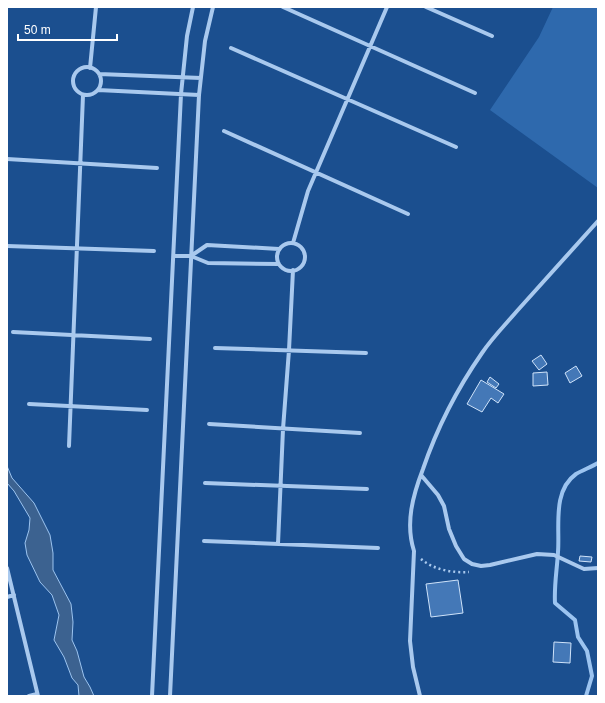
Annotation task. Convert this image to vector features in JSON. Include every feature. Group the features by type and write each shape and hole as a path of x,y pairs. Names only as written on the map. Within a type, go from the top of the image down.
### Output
{"street":[{"path":"90,68 96,7"},
{"path":"152,696 181,94 186,36 193,7"},
{"path":"170,696 199,95 205,41 213,7"},
{"path":"283,7 475,93"},
{"path":"293,243 308,191 387,7"},
{"path":"426,7 492,36"},
{"path":"231,48 456,147"},
{"path":"83,95 75,88 73,78 80,69 85,67 90,68 99,74 201,78"},
{"path":"98,90 101,80 99,74"},
{"path":"83,95 94,93 98,90 199,95"},
{"path":"69,446 83,95"},
{"path":"224,131 408,214"},
{"path":"7,159 157,168"},
{"path":"420,696 413,667 410,641 414,551 411,538 410,521 414,498 421,475 454,398 483,352 540,285 598,221"},
{"path":"191,256 207,245 279,248 283,245 293,243 302,249 304,254 302,264 293,270 283,268 277,259 279,248"},
{"path":"7,246 154,251"},
{"path":"173,256 191,256 208,263 279,264"},
{"path":"278,544 283,429 293,270"},
{"path":"13,332 150,339"},
{"path":"215,348 366,353"},
{"path":"29,404 147,410"},
{"path":"209,424 360,433"},
{"path":"421,475 431,485 444,506 449,529 456,546 464,559 472,564 480,566 490,565 537,554 554,556 584,569 598,568"},
{"path":"205,483 367,489"},
{"path":"204,541 378,548"},
{"path":"7,568 38,695 29,696"},
{"path":"7,597 14,595"}],"path":[{"path":"414,551 420,558 430,565 449,571 460,573 471,572 480,566"}],"shaded area":[{"path":"553,7 598,7 598,188 490,110 539,37"},
{"path":"7,466 12,478 34,503 50,535 53,553 53,570 71,604 73,622 72,640 77,651 84,677 94,696 79,696 78,685 72,678 64,657 54,640 59,615 52,595 40,582 27,555 25,543 29,530 30,518 14,491 7,483"}],"building":[{"path":"541,355 547,364 539,370 532,361"},
{"path":"576,366 582,376 570,383 565,373"},
{"path":"547,372 548,385 533,386 533,373"},
{"path":"490,377 499,384 496,388 487,382"},
{"path":"481,380 504,394 498,403 491,398 482,412 467,404"},
{"path":"580,556 592,557 591,562 579,561"},
{"path":"458,580 463,613 431,617 426,584"},
{"path":"554,642 571,643 570,663 553,662"}],"waterway":[{"path":"586,696 592,676 587,651 578,637 575,620 555,603 558,521 560,500 568,481 576,474 598,463"}]}
